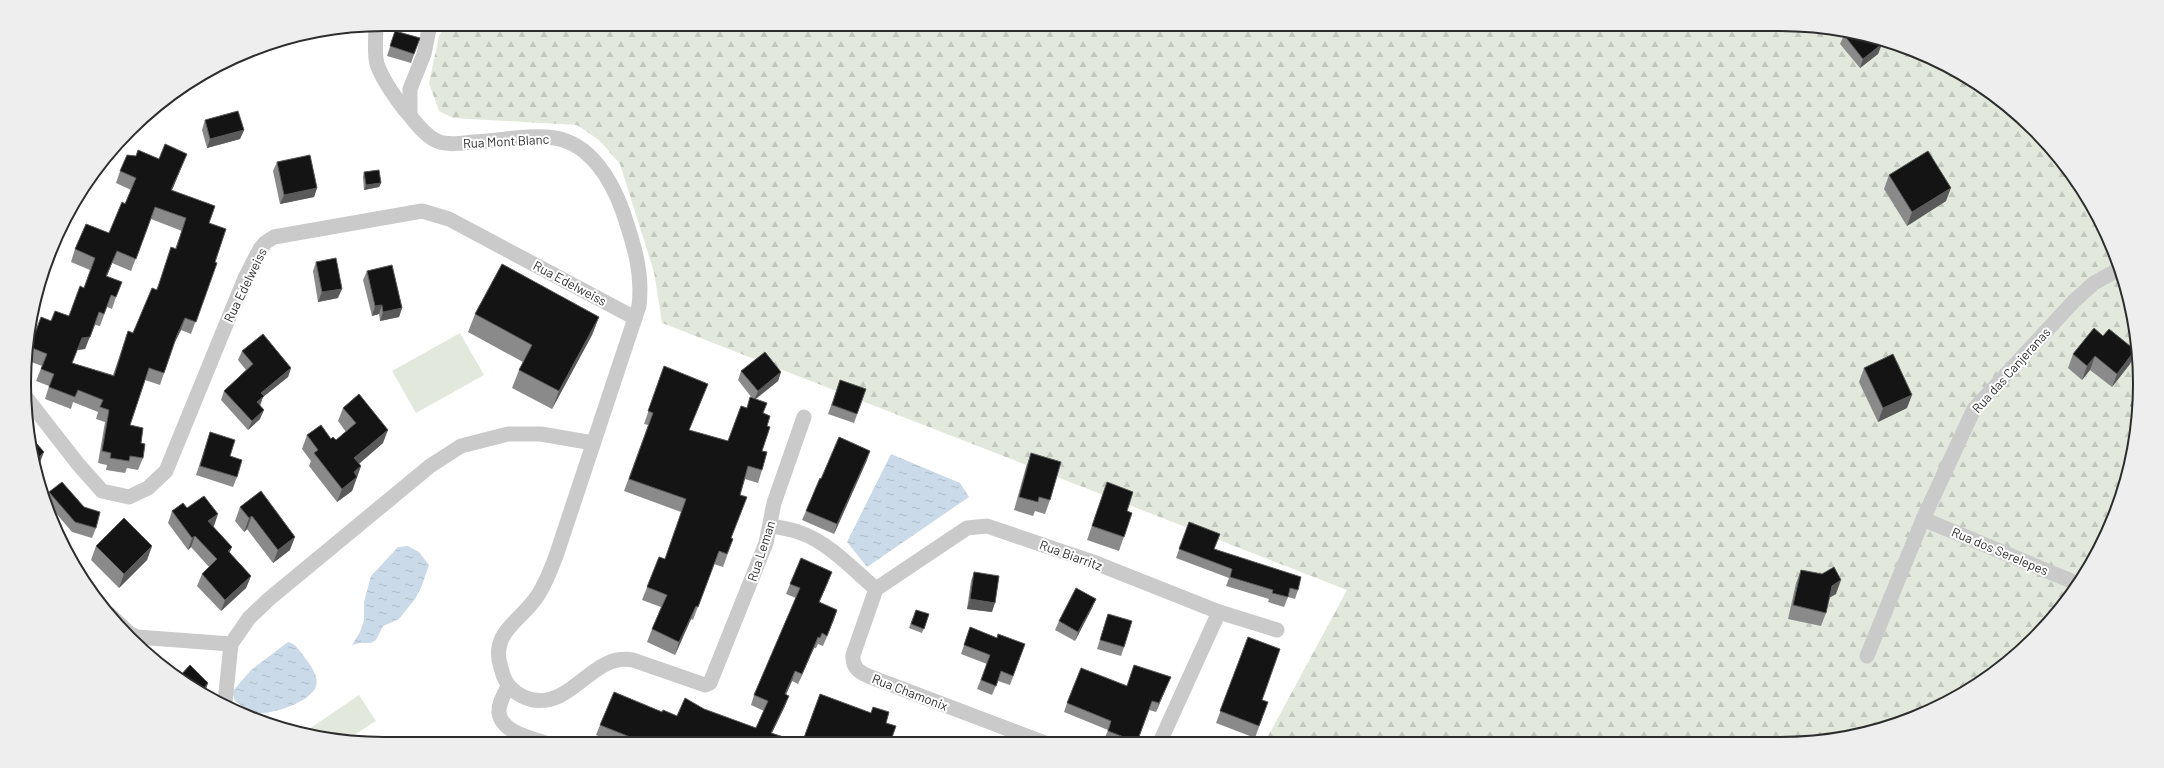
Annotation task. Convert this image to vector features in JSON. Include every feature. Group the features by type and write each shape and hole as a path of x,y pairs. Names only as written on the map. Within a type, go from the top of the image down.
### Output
{"street":[{"name":"Rua Mont Blanc","path":"376,31 377,63 391,92 410,115 435,140 449,144 531,137 555,138 573,144 590,157 603,173 614,191 639,265 642,286 639,306 564,534 547,579 538,595 505,631 500,641 498,653 500,664 508,686"},
{"path":"410,115 410,89 424,54 429,31"},
{"name":"Rua Edelweiss","path":"32,405 78,464 102,491 129,497 142,491 148,488 166,471 242,285 256,257 266,242 274,237 422,211 449,219 635,318"},
{"name":"Rua das Canjeranas","path":"1867,656 1923,519 1974,409 2074,301 2094,283 2114,272"},
{"name":"Rua Leman","path":"508,686 516,694 524,697 542,701 552,700 612,660 622,658 633,660 705,685 710,683 766,543 771,526 774,503 804,417"},
{"path":"225,700 231,644 249,618 269,599 430,466 461,446 508,434 541,434 593,443"},
{"name":"Rua dos Serelepes","path":"1923,519 2073,582"},
{"path":"771,526 802,533 815,540 848,564 876,589"},
{"name":"Rua Biarritz","path":"876,589 967,528 988,526 1093,562 1219,612 1277,630"},
{"name":"Rua Chamonix","path":"876,589 853,655 852,662 861,674 1029,737"},
{"path":"1162,737 1219,612"},
{"path":"138,637 231,644"},
{"path":"508,686 500,705 499,713 503,722 514,731 530,737"}],"green space":[{"path":"442,31 1780,31 1826,34 1871,43 1936,67 1976,90 1995,104 2030,134 2045,151 2074,188 2086,208 2097,228 2114,271 2121,293 2130,338 2133,384 2132,407 2130,430 2121,475 2106,519 2086,560 2060,599 2030,634 1995,664 1956,690 1915,710 1871,725 1826,734 1780,737 1268,737 1347,590 662,323 654,272 620,164 599,140 577,125 453,118 439,111 429,83 439,36"},
{"path":"460,333 484,375 416,413 392,371"},
{"path":"359,695 376,721 354,735 309,729"}],"water":[{"path":"891,454 960,483 969,497 867,567 847,542"},
{"path":"408,546 419,552 429,565 421,588 415,599 399,619 383,626 376,640 371,643 352,645 360,632 364,620 364,602 371,576 398,547"},
{"path":"288,642 298,648 314,671 317,682 313,692 308,697 292,706 266,713 253,711 235,701 232,692 251,670"}],"building":[{"path":"395,31 420,38 414,54 390,46"},
{"path":"1846,37 1880,46 1863,59"},
{"path":"238,111 244,130 210,139 205,120"},
{"path":"165,144 187,154 171,190 215,206 209,223 226,229 215,262 217,263 196,322 185,318 177,335 164,373 149,368 130,425 143,428 141,443 145,444 143,458 130,456 129,461 110,458 111,453 102,451 109,410 100,407 103,400 78,390 75,397 49,387 54,374 41,369 47,354 33,348 35,334 41,317 51,321 55,311 69,316 80,286 84,288 95,258 75,249 86,224 109,233 122,202 125,204 136,178 120,171 127,155 136,156 138,150 159,159","holes":["155,207 186,218 176,249 171,247 157,290 152,288 133,333 128,331 114,376 72,363 82,338 90,337 99,312 104,314 111,295 116,297 122,282 106,276 117,251 136,259"]},
{"path":"1928,151 1951,188 1912,212 1889,175"},
{"path":"310,155 317,188 284,195 277,162"},
{"path":"379,170 381,183 366,185 364,172"},
{"path":"336,258 342,289 322,292 316,262"},
{"path":"502,264 599,317 559,391 519,370 532,345 475,314"},
{"path":"392,265 402,308 383,312 382,305 375,306 367,271"},
{"path":"2094,328 2103,336 2109,329 2131,347 2131,355 2117,374 2095,356 2087,366 2073,354"},
{"path":"263,334 291,368 261,393 264,396 257,402 264,410 252,421 224,391 253,364 242,351"},
{"path":"765,352 781,372 758,391 741,371"},
{"path":"1893,354 1912,395 1883,408 1864,368"},
{"path":"664,366 708,384 689,430 728,441 741,406 747,408 750,397 767,403 763,413 770,416 767,426 770,427 762,451 767,452 762,470 748,466 740,495 747,497 731,538 733,539 727,554 719,551 698,607 696,606 679,642 652,629 667,595 647,587 659,557 665,559 686,499 629,479 653,413 648,411"},
{"path":"840,380 866,389 857,414 832,405"},
{"path":"359,394 388,430 354,458 361,466 354,472 357,477 342,489 314,453 318,450 307,435 321,425 331,439 333,437 336,440 356,423 343,408"},
{"path":"210,432 235,440 230,456 242,460 237,477 200,466"},
{"path":"839,437 870,451 837,524 806,511"},
{"path":"36,443 44,452 39,457"},
{"path":"1031,453 1061,462 1050,500 1039,497 1038,502 1019,497"},
{"path":"62,482 84,507 100,512 96,528 75,522 49,492"},
{"path":"1107,482 1133,492 1127,511 1132,513 1124,537 1092,526"},
{"path":"261,491 295,537 278,550 252,516 249,518 240,507"},
{"path":"204,496 218,514 208,521 232,547 228,551 251,576 225,600 202,574 217,559 195,536 192,538 172,511 183,503 187,508"},
{"path":"124,518 152,546 124,574 96,546"},
{"path":"1189,522 1220,534 1214,549 1301,577 1298,590 1290,588 1288,597 1272,593 1273,590 1230,577 1232,569 1179,549"},
{"path":"801,558 832,572 819,602 837,610 827,636 822,633 820,638 818,637 802,674 795,671 785,694 789,696 771,733 783,737 630,737 600,725 614,692 662,712 663,710 677,716 685,698 704,709 756,728 768,701 754,695 800,588 790,584"},
{"path":"1834,567 1841,580 1832,586 1826,613 1793,605 1801,570 1822,574"},
{"path":"974,572 999,576 995,603 970,599"},
{"path":"1076,588 1096,599 1078,632 1059,621"},
{"path":"916,610 929,614 924,629 911,624"},
{"path":"1108,614 1132,621 1124,647 1100,640"},
{"path":"970,627 997,638 998,634 1025,644 1013,676 1001,671 996,686 981,680 990,655 964,645"},
{"path":"1248,637 1280,649 1262,700 1268,702 1259,726 1220,711"},
{"path":"190,665 208,683 204,688 182,674"},
{"path":"1134,665 1171,677 1159,703 1152,701 1139,737 1124,737 1108,731 1111,721 1067,703 1081,668 1127,686"},
{"path":"820,694 871,713 873,707 889,712 886,723 896,726 892,737 804,737"}]}
